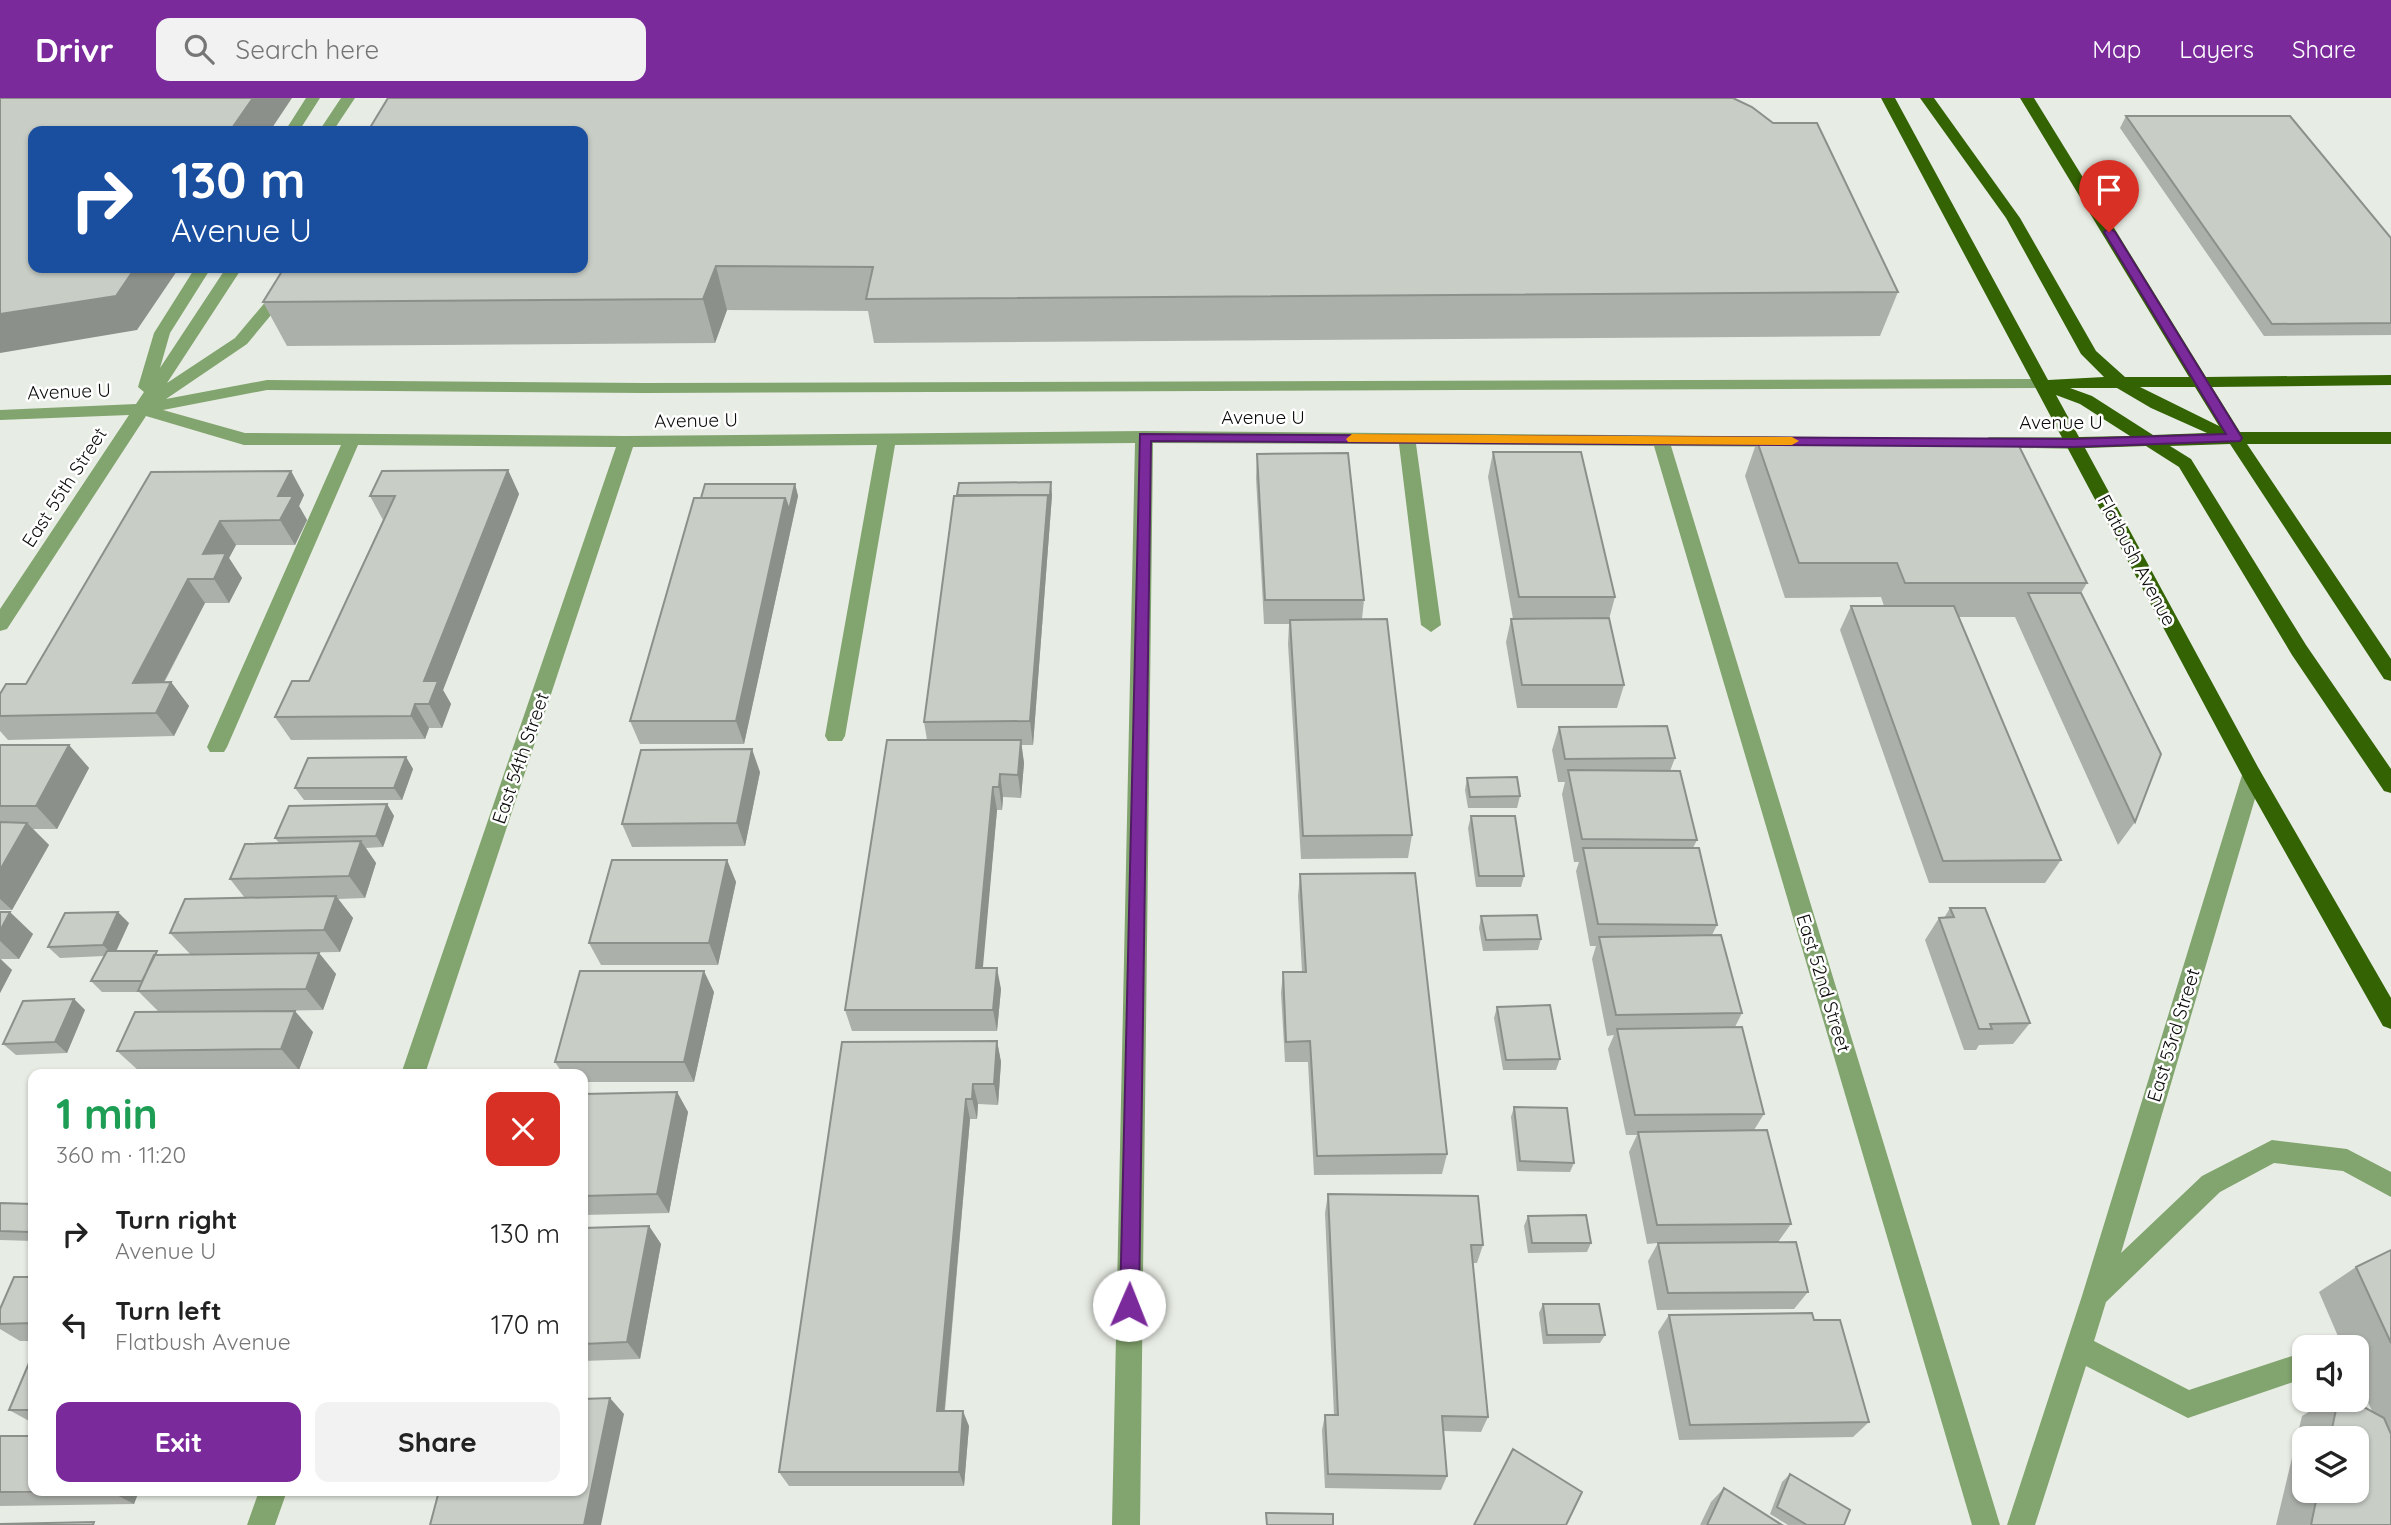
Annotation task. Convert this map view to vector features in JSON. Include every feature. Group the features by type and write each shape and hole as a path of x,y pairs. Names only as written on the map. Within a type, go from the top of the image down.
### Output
{"main road":[{"name":"Flatbush Avenue","path":"1888,98 2252,775 2391,1019"},
{"path":"1927,98 2013,218 2089,354 2121,384 2172,413 2235,438"},
{"path":"2027,98 2235,438 2391,674"},
{"name":"Avenue U","path":"2040,383 2391,380"},
{"path":"2040,383 2086,400 2185,463 2299,650 2391,785"},
{"name":"Avenue U","path":"2073,443 2235,438 2391,438"}],"street":[{"path":"295,126 313,98"},
{"path":"329,126 348,98"},
{"path":"140,409 162,333 200,273"},
{"name":"East 55th Street","path":"0,624 231,273"},
{"path":"140,409 241,341 298,273"},
{"name":"Avenue U","path":"0,415 140,409 267,385 645,388 1146,384 2040,383"},
{"name":"Avenue U","path":"140,409 244,439 626,442 1144,437 1842,441"},
{"path":"1126,1525 1144,437"},
{"path":"1407,439 1431,625"},
{"path":"217,747 352,440"},
{"path":"835,736 887,440"},
{"name":"East 52nd Street","path":"1661,440 1986,1525"},
{"name":"East 54th Street","path":"415,1069 626,442"},
{"name":"Avenue U","path":"1973,443 2073,443"},
{"name":"East 53rd Street","path":"2021,1525 2079,1348 2252,775"},
{"name":"East 53rd Street","path":"2095,1296 2211,1184 2272,1151 2347,1160 2391,1185"},
{"path":"2079,1348 2188,1404 2292,1369"},
{"path":"261,1525 271,1496"}],"building":[{"path":"0,98 253,98 233,126 28,126 28,273 132,273 116,296 0,314"},
{"path":"388,98 1733,98 1752,107 1773,123 1817,123 1898,292 866,299 873,267 716,266 703,299 263,302 281,273 588,273 588,126 371,126"},
{"path":"2126,116 2290,116 2391,238 2391,323 2272,324"},
{"path":"2016,440 2087,583 1905,583 1897,563 1799,563 1757,441"},
{"path":"1493,452 1581,452 1615,597 1519,597"},
{"path":"1348,453 1364,600 1265,600 1257,454"},
{"path":"508,470 424,681 438,681 429,704 415,704 411,716 275,717 292,681 309,681 395,496 370,496 382,471"},
{"path":"291,471 278,496 293,496 280,520 220,521 203,554 226,553 214,579 188,579 133,683 171,682 156,713 0,716 0,694 6,684 26,684 151,472"},
{"path":"1051,482 1049,507 1048,495 957,495 959,483"},
{"path":"705,484 795,484 789,510 785,498 701,498"},
{"path":"1048,495 1030,721 924,722 954,496"},
{"path":"694,498 785,498 736,721 630,721"},
{"path":"2028,593 2081,593 2161,754 2135,822"},
{"path":"1851,606 1954,606 2061,860 1943,861"},
{"path":"1609,618 1624,685 1522,685 1511,619"},
{"path":"1387,619 1412,835 1303,836 1290,620"},
{"path":"1667,726 1675,758 1565,759 1559,727"},
{"path":"887,740 1021,740 1018,775 1000,774 999,787 993,787 976,968 997,968 993,1010 845,1010"},
{"path":"0,745 69,745 36,806 0,806"},
{"path":"752,749 737,823 622,824 641,750"},
{"path":"406,757 394,788 295,788 308,758"},
{"path":"1568,770 1680,771 1697,840 1582,839"},
{"path":"1517,777 1520,796 1470,797 1467,778"},
{"path":"387,804 376,836 275,838 289,806"},
{"path":"1471,816 1515,816 1524,876 1479,876"},
{"path":"0,822 27,823 0,870"},
{"path":"361,841 349,876 230,879 245,844"},
{"path":"1583,848 1699,848 1717,925 1598,924"},
{"path":"612,860 727,860 709,943 589,943"},
{"path":"1415,873 1447,1154 1317,1156 1310,1041 1286,1042 1283,972 1306,972 1300,874"},
{"path":"336,896 324,930 170,933 185,899"},
{"path":"1950,908 1985,908 2030,1023 1990,1024 1992,1029 1979,1029 1939,918 1954,917"},
{"path":"0,912 10,912 0,931"},
{"path":"118,912 103,945 48,947 65,913"},
{"path":"1537,915 1541,939 1486,940 1481,916"},
{"path":"1721,935 1742,1013 1616,1015 1599,937"},
{"path":"107,951 157,951 142,981 91,981"},
{"path":"319,953 306,989 138,991 154,955"},
{"path":"580,971 704,971 684,1062 555,1062"},
{"path":"74,999 55,1042 3,1044 23,1001"},
{"path":"1550,1005 1560,1059 1506,1060 1497,1007"},
{"path":"295,1011 281,1049 117,1051 135,1012"},
{"path":"1742,1027 1764,1114 1635,1115 1617,1029"},
{"path":"997,1041 994,1084 973,1084 972,1099 966,1099 937,1411 963,1411 959,1472 779,1472 842,1042"},
{"path":"677,1092 657,1194 588,1196 588,1094"},
{"path":"1514,1107 1567,1108 1574,1163 1520,1161"},
{"path":"1767,1130 1791,1224 1657,1225 1638,1132"},
{"path":"1328,1194 1478,1196 1483,1245 1471,1245 1488,1417 1442,1416 1447,1476 1328,1474 1325,1415 1338,1415"},
{"path":"0,1203 28,1204 28,1232 0,1231"},
{"path":"1586,1215 1591,1243 1532,1243 1528,1216"},
{"path":"649,1226 627,1342 588,1344 588,1228"},
{"path":"1796,1242 1808,1292 1668,1293 1658,1243"},
{"path":"2391,1250 2391,1343 2356,1267"},
{"path":"14,1277 28,1277 28,1323 0,1324 0,1309"},
{"path":"1543,1304 1599,1304 1605,1335 1547,1335"},
{"path":"1812,1313 1814,1320 1840,1320 1869,1422 1690,1425 1669,1315"},
{"path":"28,1365 28,1410 9,1410"},
{"path":"610,1398 584,1525 430,1525 438,1496 588,1496 588,1399"},
{"path":"2369,1410 2384,1418 2391,1434 2391,1525 2311,1525 2316,1503 2369,1503 2369,1426 2333,1426 2335,1412 2369,1412"},
{"path":"0,1436 28,1436 28,1492 0,1492"},
{"path":"1513,1449 1582,1492 1566,1525 1474,1525"},
{"path":"1790,1474 1850,1510 1844,1525 1807,1525 1777,1507"},
{"path":"1724,1488 1782,1525 1707,1525"},
{"path":"1266,1513 1333,1514 1333,1525 1267,1525"},
{"path":"94,1522 93,1525 0,1525 0,1524"}],"slow traffic":[{"path":"1352,439 1792,441"}],"route":[{"path":"1129,1305 1144,437 2073,443 2235,438 2109,232"}]}
